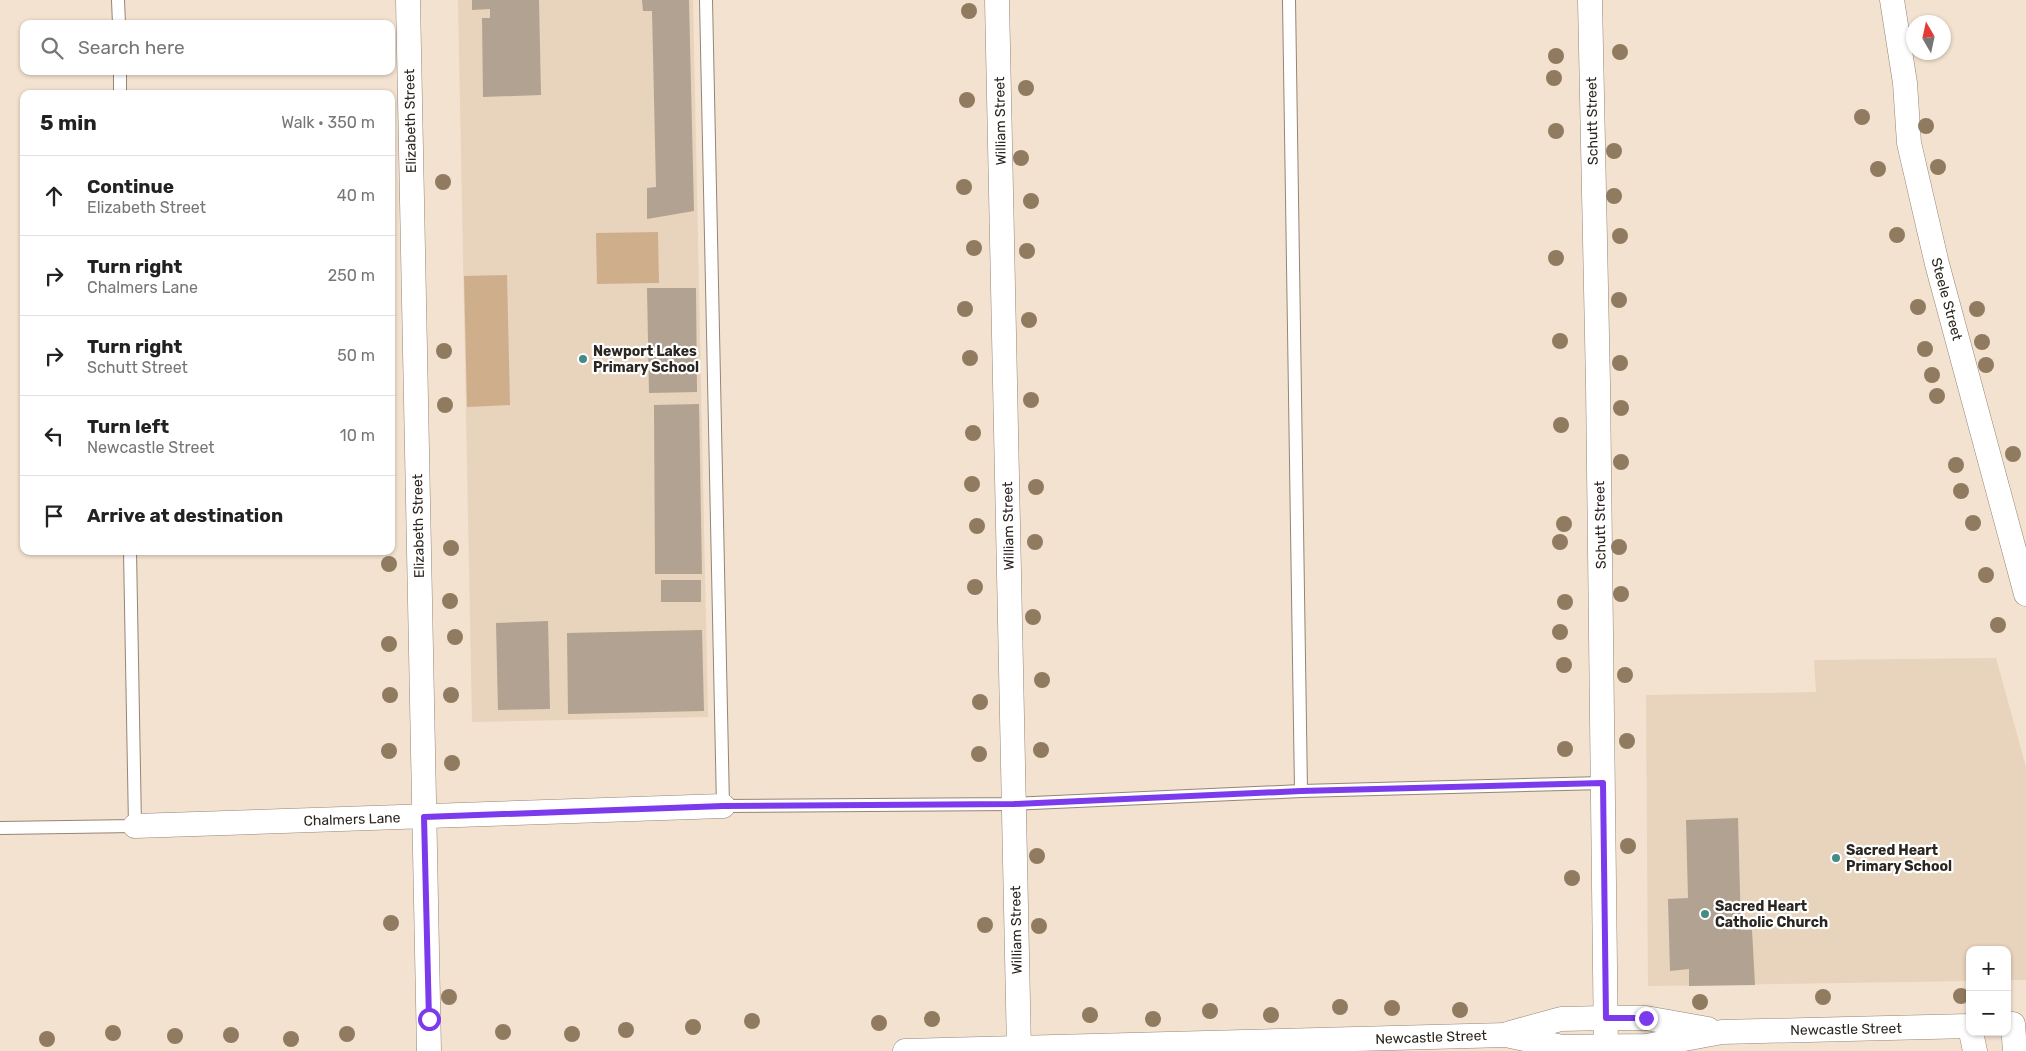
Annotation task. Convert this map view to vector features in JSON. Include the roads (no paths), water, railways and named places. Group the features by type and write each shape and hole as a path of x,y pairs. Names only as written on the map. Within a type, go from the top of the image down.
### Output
{"street":[{"name":"Elizabeth Street","path":"408,0 429,1051"},
{"name":"William Street","path":"997,0 1019,1050"},
{"name":"Schutt Street","path":"1590,0 1598,384 1606,1049"},
{"name":"Steele Street","path":"1892,0 1905,83 1909,142 1937,264 2026,594"},
{"name":"Chalmers Lane","path":"135,826 723,806"},
{"name":"Newcastle Street","path":"906,1051 1019,1050 1506,1034 1562,1019 1646,1018 1722,1032"},
{"path":"2015,1024 2015,1051"},
{"name":"Newcastle Street","path":"1506,1034 1562,1047 1606,1049 1646,1046 1722,1032 1966,1028"},
{"path":"1972,1036 1976,1051"}],"lane":[{"path":"118,0 119,20"},
{"path":"706,0 723,806"},
{"path":"1289,0 1301,791"},
{"path":"120,75 120,90"},
{"path":"130,555 135,826"},
{"name":"Chalmers Lane","path":"723,806 1014,804 1301,791 1603,783"},
{"name":"Chalmers Lane","path":"0,828 135,826"}],"place":[{"name":"Newport Lakes Primary School","path":"583,359"},
{"name":"Sacred Heart Primary School","path":"1836,858"},
{"name":"Sacred Heart Catholic Church","path":"1705,914"}]}
